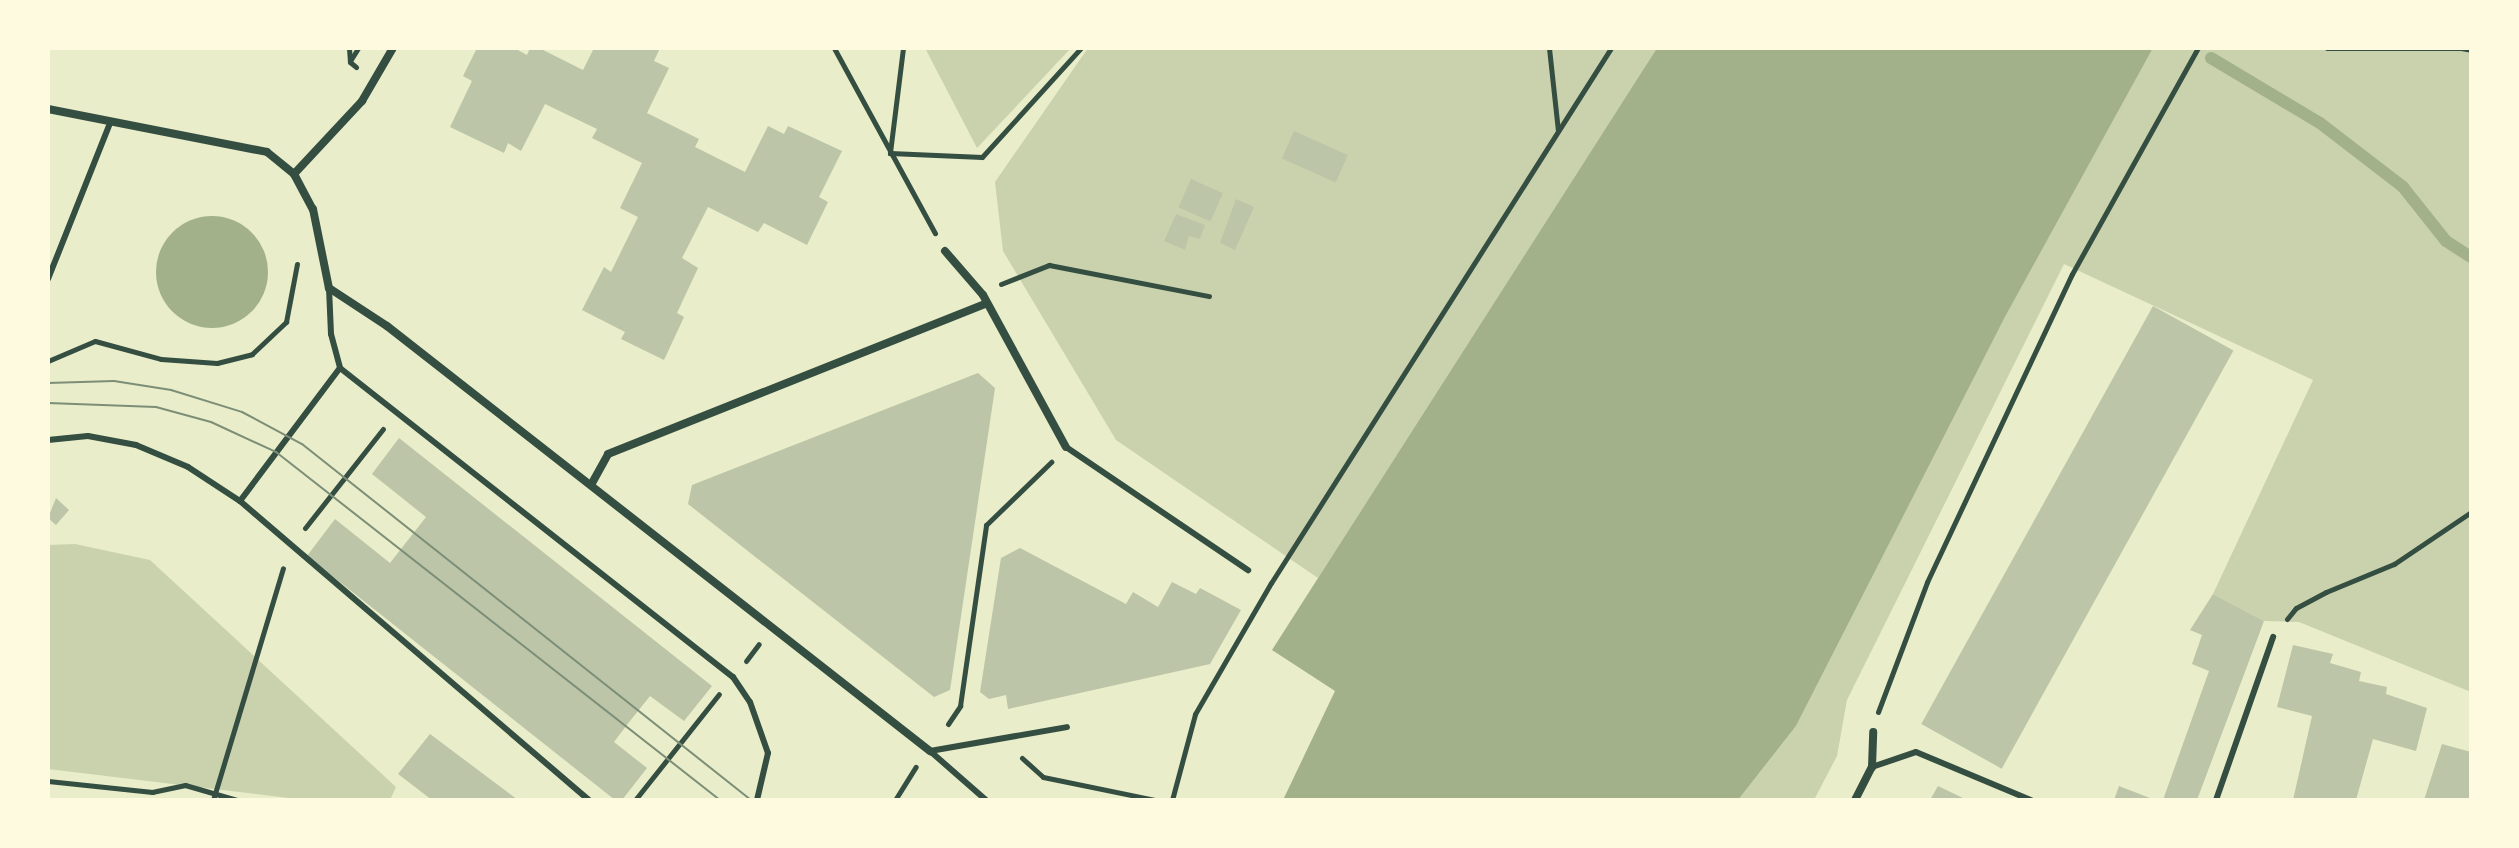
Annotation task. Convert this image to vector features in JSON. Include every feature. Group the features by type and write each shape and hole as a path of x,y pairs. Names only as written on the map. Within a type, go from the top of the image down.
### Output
{"street":[{"path":"294,174 362,101 393,48"},
{"path":"48,109 110,123 232,142 267,152 294,174 313,209 325,252 329,288 387,326 930,751"},
{"path":"945,251 983,300 1018,356 1066,447"},
{"path":"591,485 608,454 983,300"},
{"path":"1855,800 1872,767 1873,732"}],"lane":[{"path":"48,279 110,123"},
{"path":"329,288 331,334 340,368 733,677 750,702 768,753 757,800"},
{"path":"240,501 340,368"},
{"path":"48,440 88,436 136,445 188,467 240,501 589,800"},
{"path":"1066,447 1248,570"},
{"path":"2216,800 2273,637"},
{"path":"930,751 1067,727"},
{"path":"930,751 986,800"},
{"path":"1872,767 1916,752 2031,800"}],"path":[{"path":"350,62 358,48"},
{"path":"834,48 945,251"},
{"path":"890,153 903,48"},
{"path":"890,153 982,157 1081,48"},
{"path":"1549,48 1558,132"},
{"path":"1172,800 1195,714 1210,688 1325,494 1611,48"},
{"path":"1873,732 1927,582 2066,287 2198,48"},
{"path":"2327,48 2471,50"},
{"path":"48,361 95,341 161,359 217,363 252,354 286,322 297,261 325,252"},
{"path":"983,300 1017,274 1049,265 1209,296"},
{"path":"895,800 960,706 986,525 1066,447"},
{"path":"2273,637 2296,608 2394,564 2471,512"},
{"path":"635,800 772,628"},
{"path":"1001,738 1043,777 1155,800"},
{"path":"48,781 152,792 185,785 237,800"}],"shaded area":[{"path":"925,48 1071,48 977,148"},
{"path":"1088,48 1657,48 1318,578 1116,440 1003,251 995,182"},
{"path":"1657,48 2153,48 2005,317 1796,726 1738,800 1283,800 1335,691 1272,650"},
{"path":"2153,48 2471,48 2471,692 2299,622 2264,621 2213,594 2313,380 2064,264 1847,700 1837,756 1814,800 1738,800 1796,726 2005,317"},
{"path":"212,216 234,220 252,232 264,250 268,272 264,294 252,312 234,324 212,328 190,324 172,312 160,294 156,272 160,250 172,232 190,220"},
{"path":"75,544 150,560 396,787 390,800 305,800 48,769 48,545"}],"building":[{"path":"477,48 514,48 527,55 530,48 539,48 583,70 594,48 660,48 654,61 669,68 647,113 699,139 695,147 745,172 768,126 784,134 788,126 842,151 819,197 828,202 807,245 764,223 758,232 708,207 682,258 698,268 677,313 684,317 664,360 621,339 625,332 582,310 604,267 611,272 638,217 620,208 642,163 592,138 597,129 545,104 521,151 508,143 504,153 450,127 472,81 463,76"},
{"path":"1294,131 1348,155 1336,182 1282,158"},
{"path":"1191,179 1223,193 1210,222 1178,207"},
{"path":"1236,199 1254,207 1235,250 1220,243"},
{"path":"1176,214 1205,225 1200,239 1189,236 1185,250 1164,241"},
{"path":"2153,306 2233,351 2002,769 1921,724"},
{"path":"978,373 995,388 950,690 934,697 688,504 692,485"},
{"path":"399,438 712,686 684,721 650,696 626,726 614,742 647,768 622,800 615,800 307,556 335,519 390,563 426,517 372,474"},
{"path":"56,498 69,510 56,525 48,518"},
{"path":"1020,548 1126,604 1133,592 1158,607 1172,582 1196,594 1200,588 1241,610 1210,664 1008,709 1006,695 989,699 980,692 1001,558"},
{"path":"2213,594 2264,621 2197,800 2163,800 2209,671 2192,664 2202,635 2190,630"},
{"path":"2293,645 2333,654 2330,663 2361,672 2359,681 2387,687 2386,694 2427,708 2416,751 2373,739 2356,800 2293,800 2312,716 2277,707"},
{"path":"430,734 518,800 432,800 398,774"},
{"path":"2442,744 2471,752 2471,800 2424,800"},
{"path":"1938,786 1967,800 1930,800"},
{"path":"2119,786 2155,800 2114,800"}],"waterway":[{"path":"2211,58 2320,123 2403,187 2446,241 2471,257"}],"tram line":[{"path":"48,383 114,381 171,390 242,412 302,444 751,800"},
{"path":"48,403 156,407 211,422 276,452 720,800"}]}
